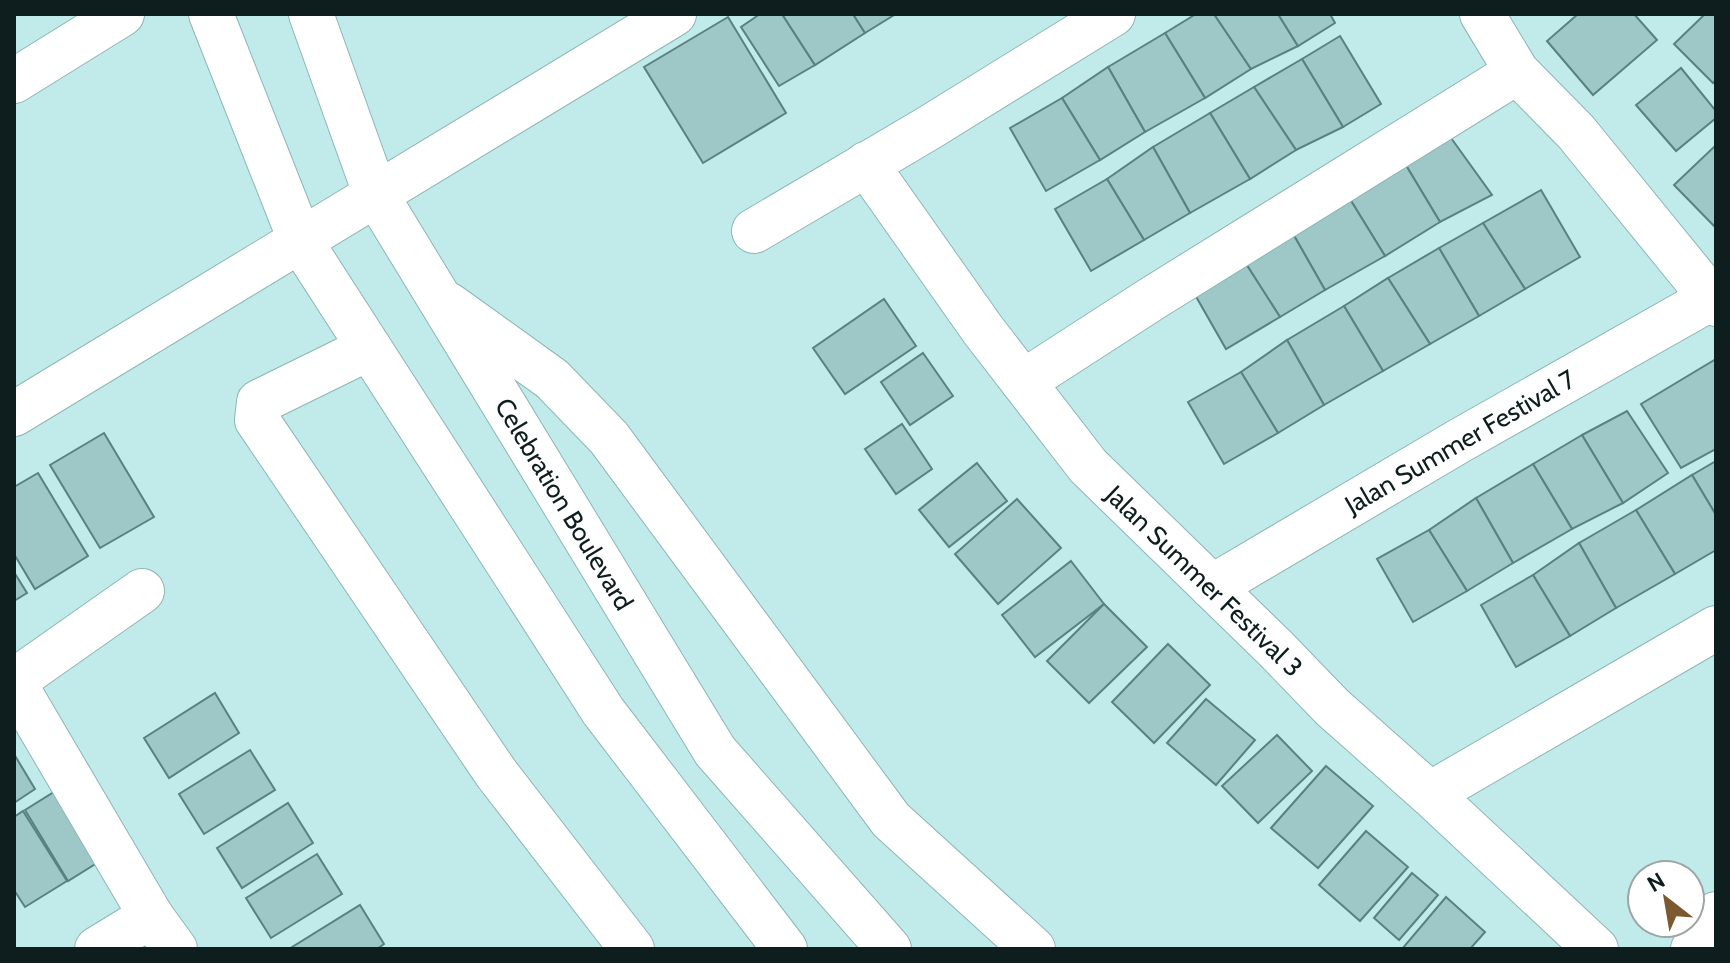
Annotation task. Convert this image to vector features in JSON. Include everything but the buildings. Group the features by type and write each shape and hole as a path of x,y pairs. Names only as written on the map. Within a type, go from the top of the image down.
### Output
{"street":[{"path":"14,81 122,14"},
{"path":"211,14 301,242 603,711 785,949"},
{"name":"Celebration Boulevard","path":"311,14 375,193 715,751 889,949"},
{"path":"14,414 674,14"},
{"path":"754,231 1113,14"},
{"path":"1482,14 1517,72 1576,132 1713,302"},
{"path":"1023,382 1517,72"},
{"name":"Jalan Summer Festival 3","path":"866,164 983,330 1088,466 1332,707 1596,949"},
{"path":"437,297 552,379 609,438 891,820 1033,949"},
{"name":"Jalan Summer Festival 7","path":"1212,587 1459,441 1713,302"},
{"path":"369,348 259,402 257,420 496,773 632,949"},
{"path":"97,949 163,932 14,682 142,591"},
{"path":"1430,794 1716,628"},
{"path":"1693,949 1716,914"}]}
